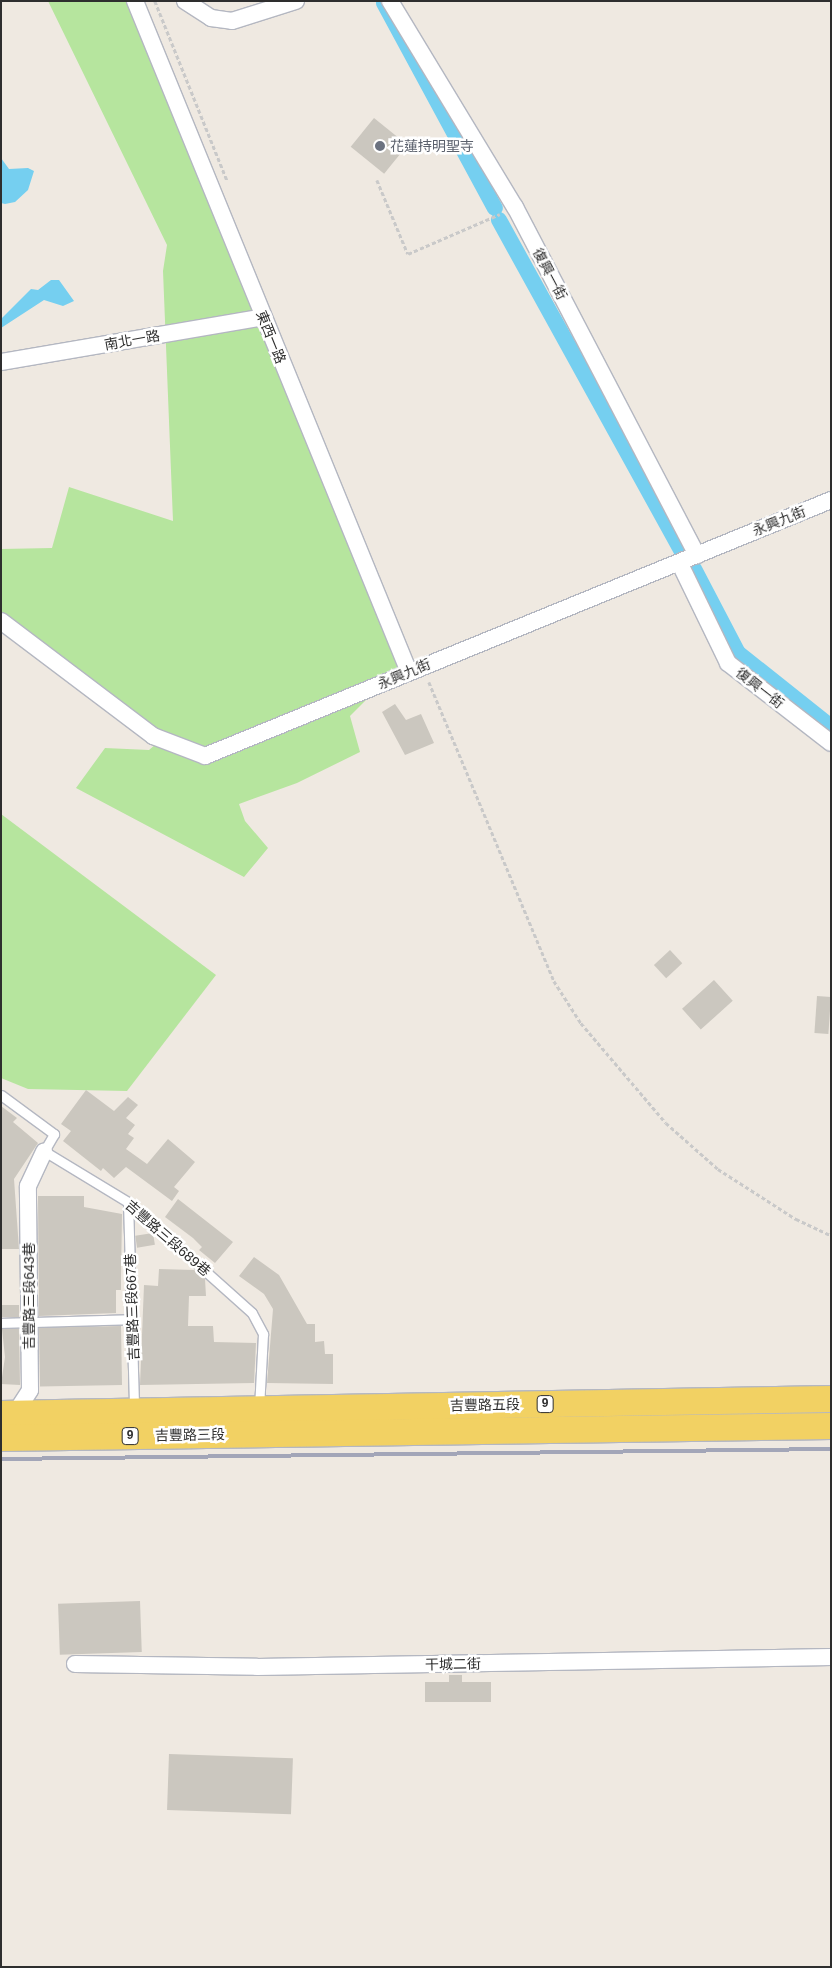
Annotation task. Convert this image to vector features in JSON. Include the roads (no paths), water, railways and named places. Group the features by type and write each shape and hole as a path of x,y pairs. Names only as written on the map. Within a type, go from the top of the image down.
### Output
{"main road":[{"name":"吉豐路五段","path":"259,1422 831,1399"},
{"name":"吉豐路三段","path":"6,1426 134,1412 259,1422"},
{"name":"吉豐路五段","path":"259,1422 831,1426"},
{"name":"吉豐路三段","path":"6,1426 259,1422"}],"street":[{"name":"東西一路","path":"135,1 409,672"},
{"path":"185,1 211,18 232,21 296,1"},
{"name":"復興一街","path":"390,1 515,207 697,555"},
{"name":"南北一路","path":"1,362 263,317"},
{"name":"永興九街","path":"1,621 153,736 205,756 680,564 697,555 831,500"},
{"name":"復興一街","path":"680,564 728,663 831,743"},
{"name":"吉豐路三段643巷","path":"6,1426 30,1390 28,1186 44,1152"},
{"name":"干城二街","path":"75,1664 257,1666 831,1657"}],"lane":[{"path":"1,1095 54,1134 44,1152"},
{"name":"吉豐路三段689巷","path":"44,1152 128,1202 252,1313 263,1334 259,1422"},
{"name":"吉豐路三段667巷","path":"128,1202 134,1319 134,1412"},
{"path":"1,1323 134,1319"}],"water":[{"path":"1,158 9,169 28,168 34,171 28,190 15,202 5,204 1,203"},
{"path":"51,280 59,280 74,301 63,306 44,300 1,328 1,319 31,289 38,290"}],"waterway":[{"path":"384,3 495,208"},
{"path":"499,220 684,555"},
{"path":"694,569 738,653 831,727"}],"railway":[{"path":"1,1459 831,1449"}],"place":[{"name":"花蓮持明聖寺","path":"380,146"}]}
